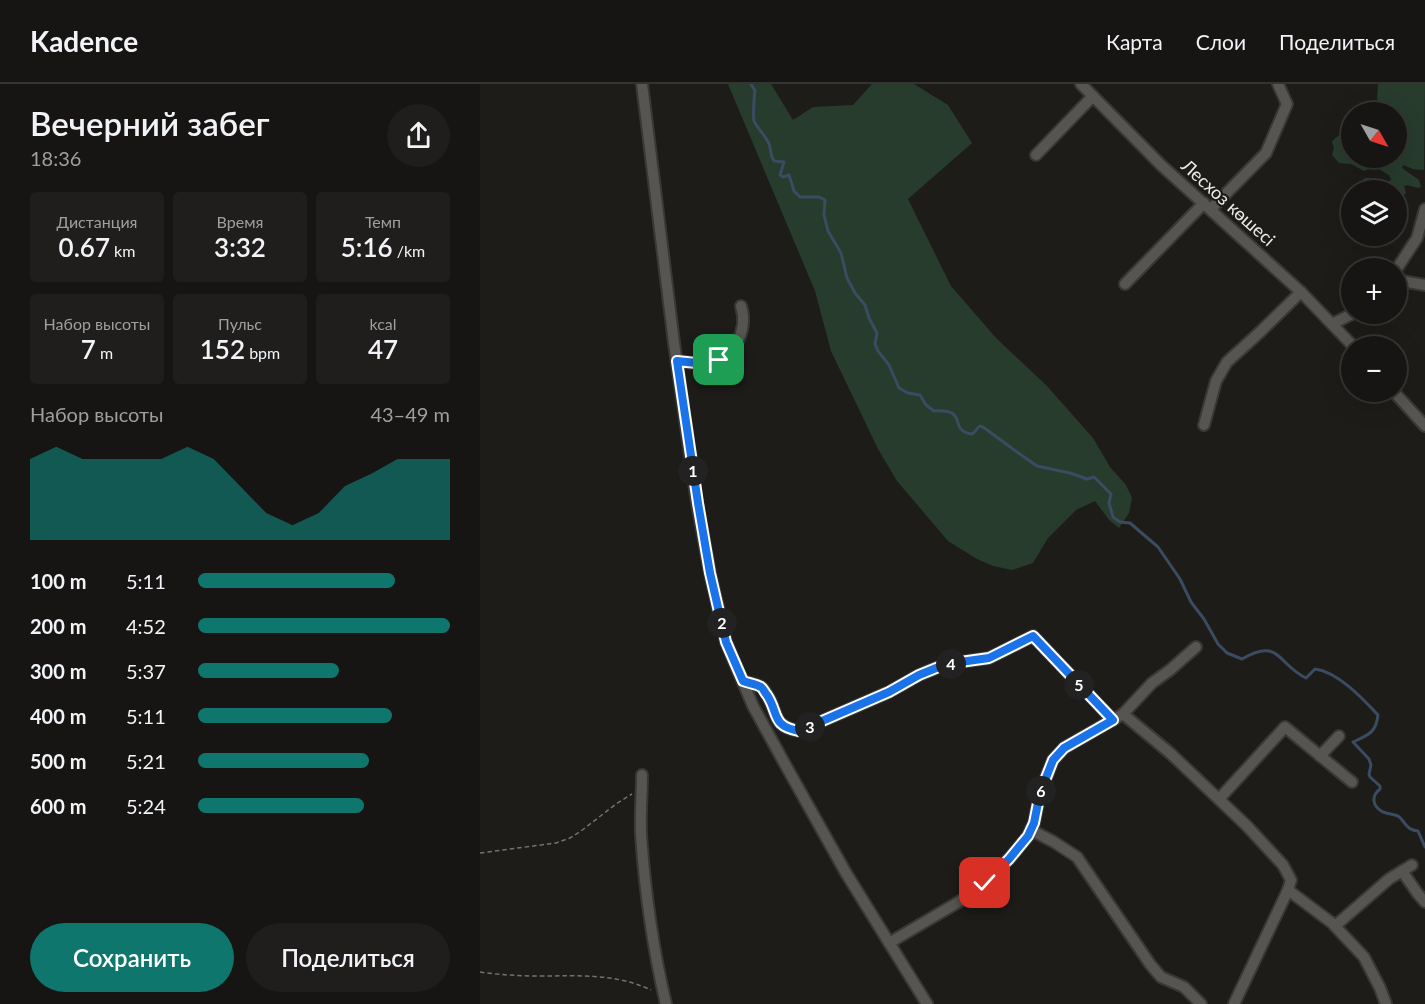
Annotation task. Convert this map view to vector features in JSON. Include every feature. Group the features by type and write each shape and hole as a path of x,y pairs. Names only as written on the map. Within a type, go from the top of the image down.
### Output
{"street":[{"path":"642,84 677,361 698,503 710,573 726,642 753,706 786,766 846,873 927,1004"},
{"name":"Лесхоз көшесі","path":"1081,84 1161,165 1301,292 1343,336"},
{"path":"1125,284 1266,153 1287,104 1278,84"},
{"path":"1036,155 1093,96"},
{"path":"1404,258 1417,238 1425,209"},
{"path":"1407,282 1425,285"},
{"path":"1204,425 1216,381 1227,362 1301,292"},
{"path":"677,361 706,364 719,360 729,352 739,341 743,326 741,306"},
{"path":"1332,324 1341,320"},
{"path":"1403,402 1425,426"},
{"path":"743,681 762,688 770,699 780,724 790,730 799,731 889,692 919,675 946,664 989,658 1033,636 1113,720"},
{"path":"889,943 967,897 985,883 1028,836 1034,823 1040,793 1053,760 1064,748 1124,714 1152,683 1196,647"},
{"path":"1124,714 1219,799 1283,864 1291,880 1234,1004"},
{"path":"1219,799 1285,727 1352,782"},
{"path":"1320,756 1339,736"},
{"path":"642,775 641,834 653,944 666,1003"},
{"path":"1031,830 1077,857 1161,977 1184,987 1201,1004"},
{"path":"1335,926 1380,886 1407,868 1418,894 1425,902"},
{"path":"1288,890 1335,926 1364,957 1386,1004"}],"path":[{"path":"480,853 556,843 570,838 642,788"},
{"path":"480,972 608,977 649,989 666,1003"}],"green space":[{"path":"728,84 771,84 793,120 813,107 853,105 872,84 914,84 948,105 972,143 908,199 951,286 997,339 1047,386 1093,438 1110,467 1126,485 1132,498 1129,513 1119,528 1109,520 1095,501 1076,510 1048,538 1033,563 1012,570 993,566 977,559 948,541 897,481 878,449 831,351 815,291"},
{"path":"1378,84 1425,84 1424,170 1407,167 1407,102 1379,102"},
{"path":"1340,135 1341,163 1332,155 1334,148 1332,142"},
{"path":"1377,168 1402,168 1419,180 1421,187 1407,185 1407,180 1391,180 1389,175"}],"waterway":[{"path":"751,84 755,91 754,121 767,140 774,161 784,162 780,175 783,177 789,175 794,191 800,197 819,197 825,200 824,215 828,231 841,253 847,278 865,305 877,333 875,344 878,351 889,365 899,388 908,393 920,395 926,405 934,411 952,413 964,432 972,434 980,426 983,427 1037,466 1087,479 1094,477 1111,494 1109,503 1113,517 1120,522 1130,523 1158,547 1180,579 1191,602 1218,644 1227,653 1242,659 1254,653 1271,652 1306,678 1315,669 1341,680 1378,715 1373,730 1353,742 1369,759 1370,777 1380,786 1374,798 1375,804 1379,810 1398,816 1409,828 1418,831 1425,847"}],"route":[{"path":"719,360 706,364 677,361 698,503 710,573 726,642 743,681 762,688 770,699 780,724 790,730 799,731 889,692 919,675 946,664 989,658 1033,636 1113,720 1064,748 1053,760 1040,793 1034,823 1028,836 985,883"}]}
